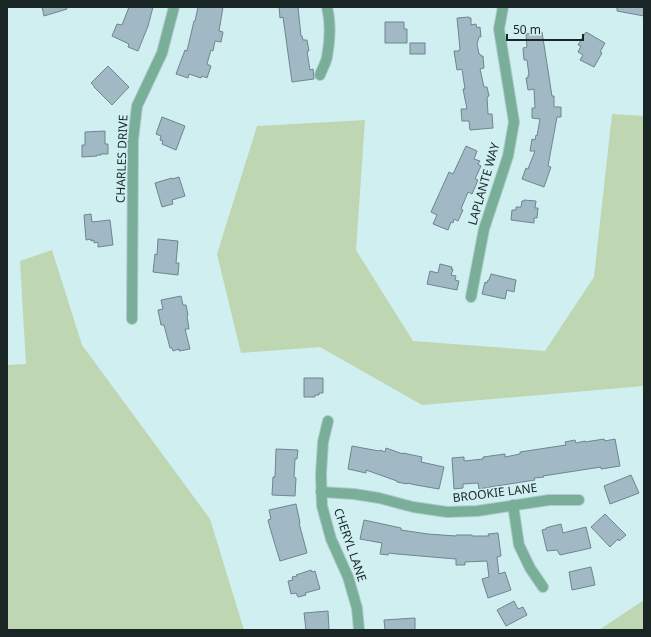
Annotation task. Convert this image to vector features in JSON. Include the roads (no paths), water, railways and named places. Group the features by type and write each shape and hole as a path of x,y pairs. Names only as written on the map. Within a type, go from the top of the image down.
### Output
{"street":[{"name":"CHARLES DRIVE","path":"132,319 133,140 137,106 162,53 174,7"},
{"path":"320,75 326,59 329,35 327,7"},
{"name":"LAPLANTE WAY","path":"471,297 484,229 508,156 514,122 499,30 503,7"},
{"name":"CHERYL LANE","path":"328,421 323,442 321,492 322,506 331,539 348,577 357,608 359,630"},
{"name":"BROOKIE LANE","path":"321,492 354,494 379,498 413,507 447,512 477,511 549,500 578,500"},
{"path":"513,505 519,545 530,568 543,587"}]}
